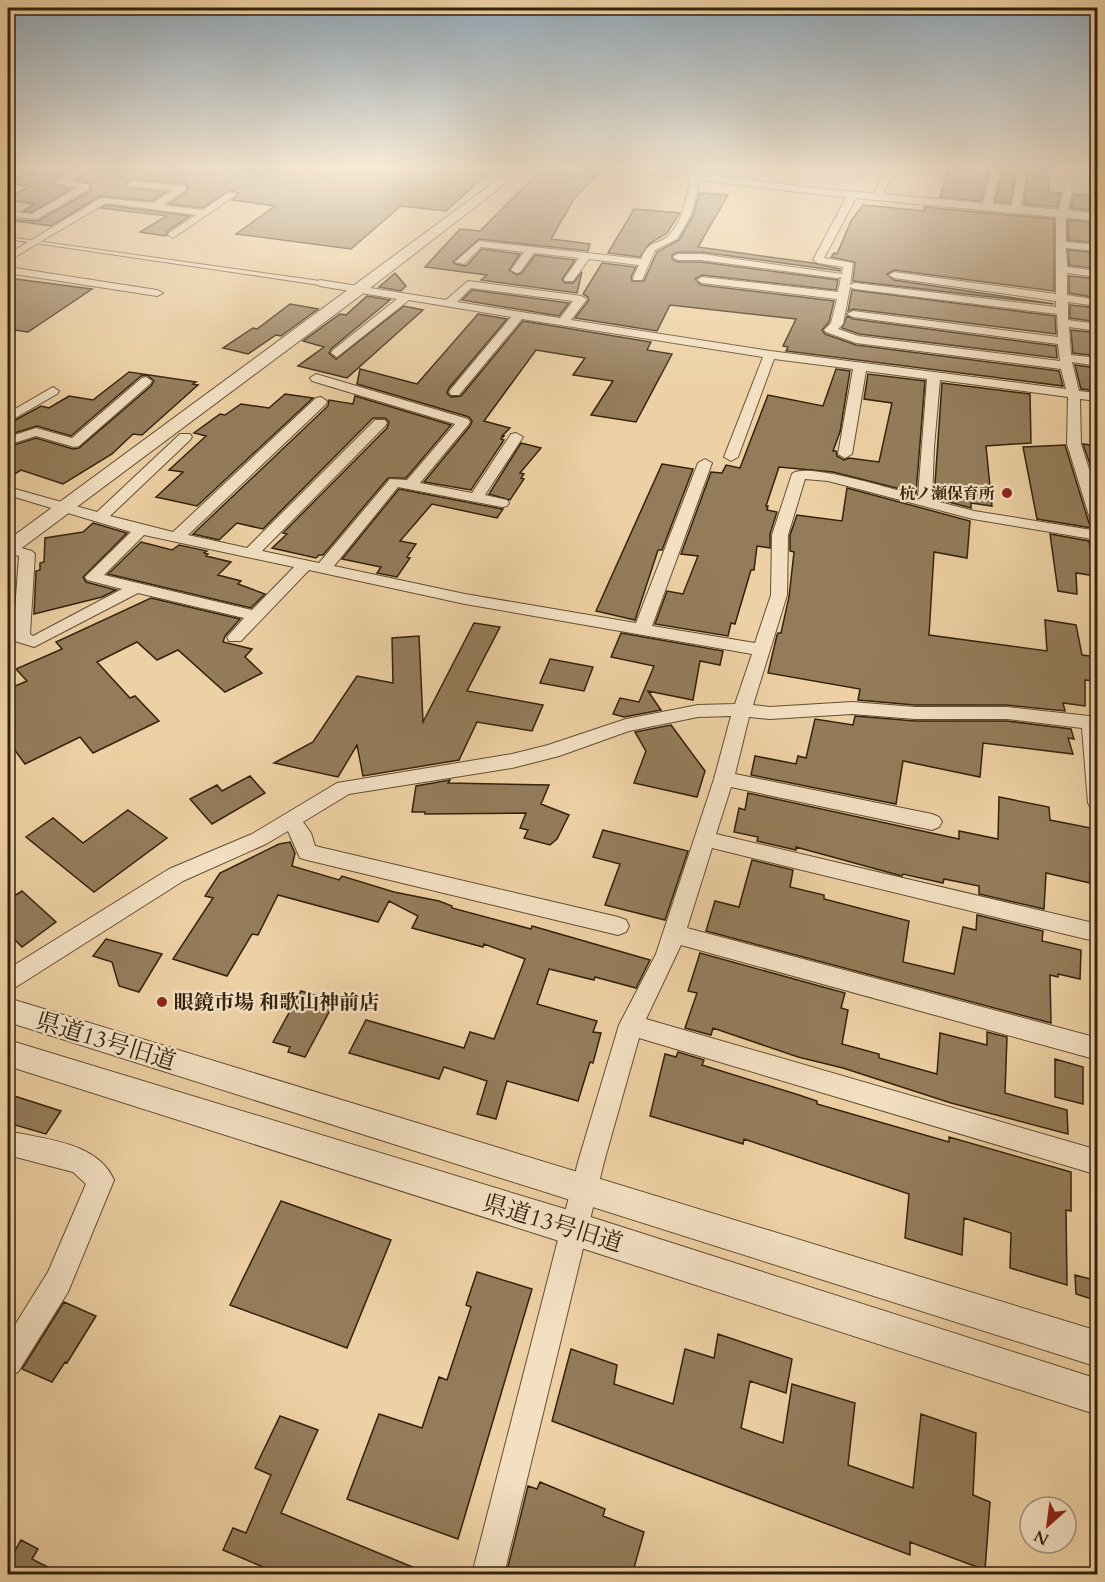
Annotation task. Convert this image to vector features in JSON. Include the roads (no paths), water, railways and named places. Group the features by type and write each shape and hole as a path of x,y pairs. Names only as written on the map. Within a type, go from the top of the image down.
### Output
{"street":[{"path":"8,258 39,240"},
{"path":"8,548 425,240"},
{"path":"638,278 651,249 664,240 704,284 842,296"},
{"path":"829,240 818,260 849,265 837,324 830,330 856,339 1065,362 1098,362"},
{"path":"1061,240 1065,362 1074,394 1074,444 1098,522"},
{"path":"460,262 479,244 644,262"},
{"path":"1061,244 1098,248"},
{"path":"516,270 531,250"},
{"path":"569,279 586,256"},
{"path":"678,257 700,257 846,276"},
{"path":"8,270 157,293"},
{"path":"1061,270 1098,274"},
{"path":"894,274 1098,303"},
{"path":"320,283 770,355 1098,397"},
{"path":"448,304 468,284 581,299 563,322"},
{"path":"855,286 1063,317 1098,328"},
{"path":"337,353 406,297"},
{"path":"853,314 1064,340"},
{"path":"455,392 519,315"},
{"path":"731,457 770,355"},
{"path":"845,454 860,367"},
{"path":"926,502 927,447 934,376"},
{"path":"316,378 462,422 411,485"},
{"path":"8,441 36,432 74,443 146,381"},
{"path":"8,418 53,391"},
{"path":"176,537 321,401"},
{"path":"251,553 380,423"},
{"path":"476,498 516,436"},
{"path":"100,518 185,437"},
{"path":"642,630 705,463"},
{"path":"488,1575 584,1191 631,1025 667,955 724,779 742,710 779,595 780,535 799,474 828,477 973,515 1098,536"},
{"path":"323,569 395,482 502,503"},
{"path":"8,491 141,530 465,599 763,650"},
{"path":"141,530 93,577 255,616"},
{"path":"8,548 27,554 21,637 34,642 135,588"},
{"path":"235,637 304,565"},
{"path":"8,980 176,875 260,839 344,788 512,761 552,751 626,725 698,711 742,710 770,713 852,708 915,713 1007,712 1095,723 1098,803"},
{"path":"724,779 932,822"},
{"path":"291,821 301,833 307,852 618,926"},
{"path":"705,839 1098,933"},
{"path":"674,934 1098,1049"},
{"name":"県道13号旧道","path":"8,1010 1098,1349"},
{"path":"631,1025 1098,1163"},
{"name":"県道13号旧道","path":"8,1053 575,1229 1098,1397"},
{"path":"8,1143 80,1161 101,1180 58,1282 8,1362"}],"lane":[{"path":"20,240 320,283"}],"place":[{"name":"杭ノ瀬保育所","path":"1007,493"},
{"name":"眼鏡市場 和歌山神前店","path":"162,1002"}]}
